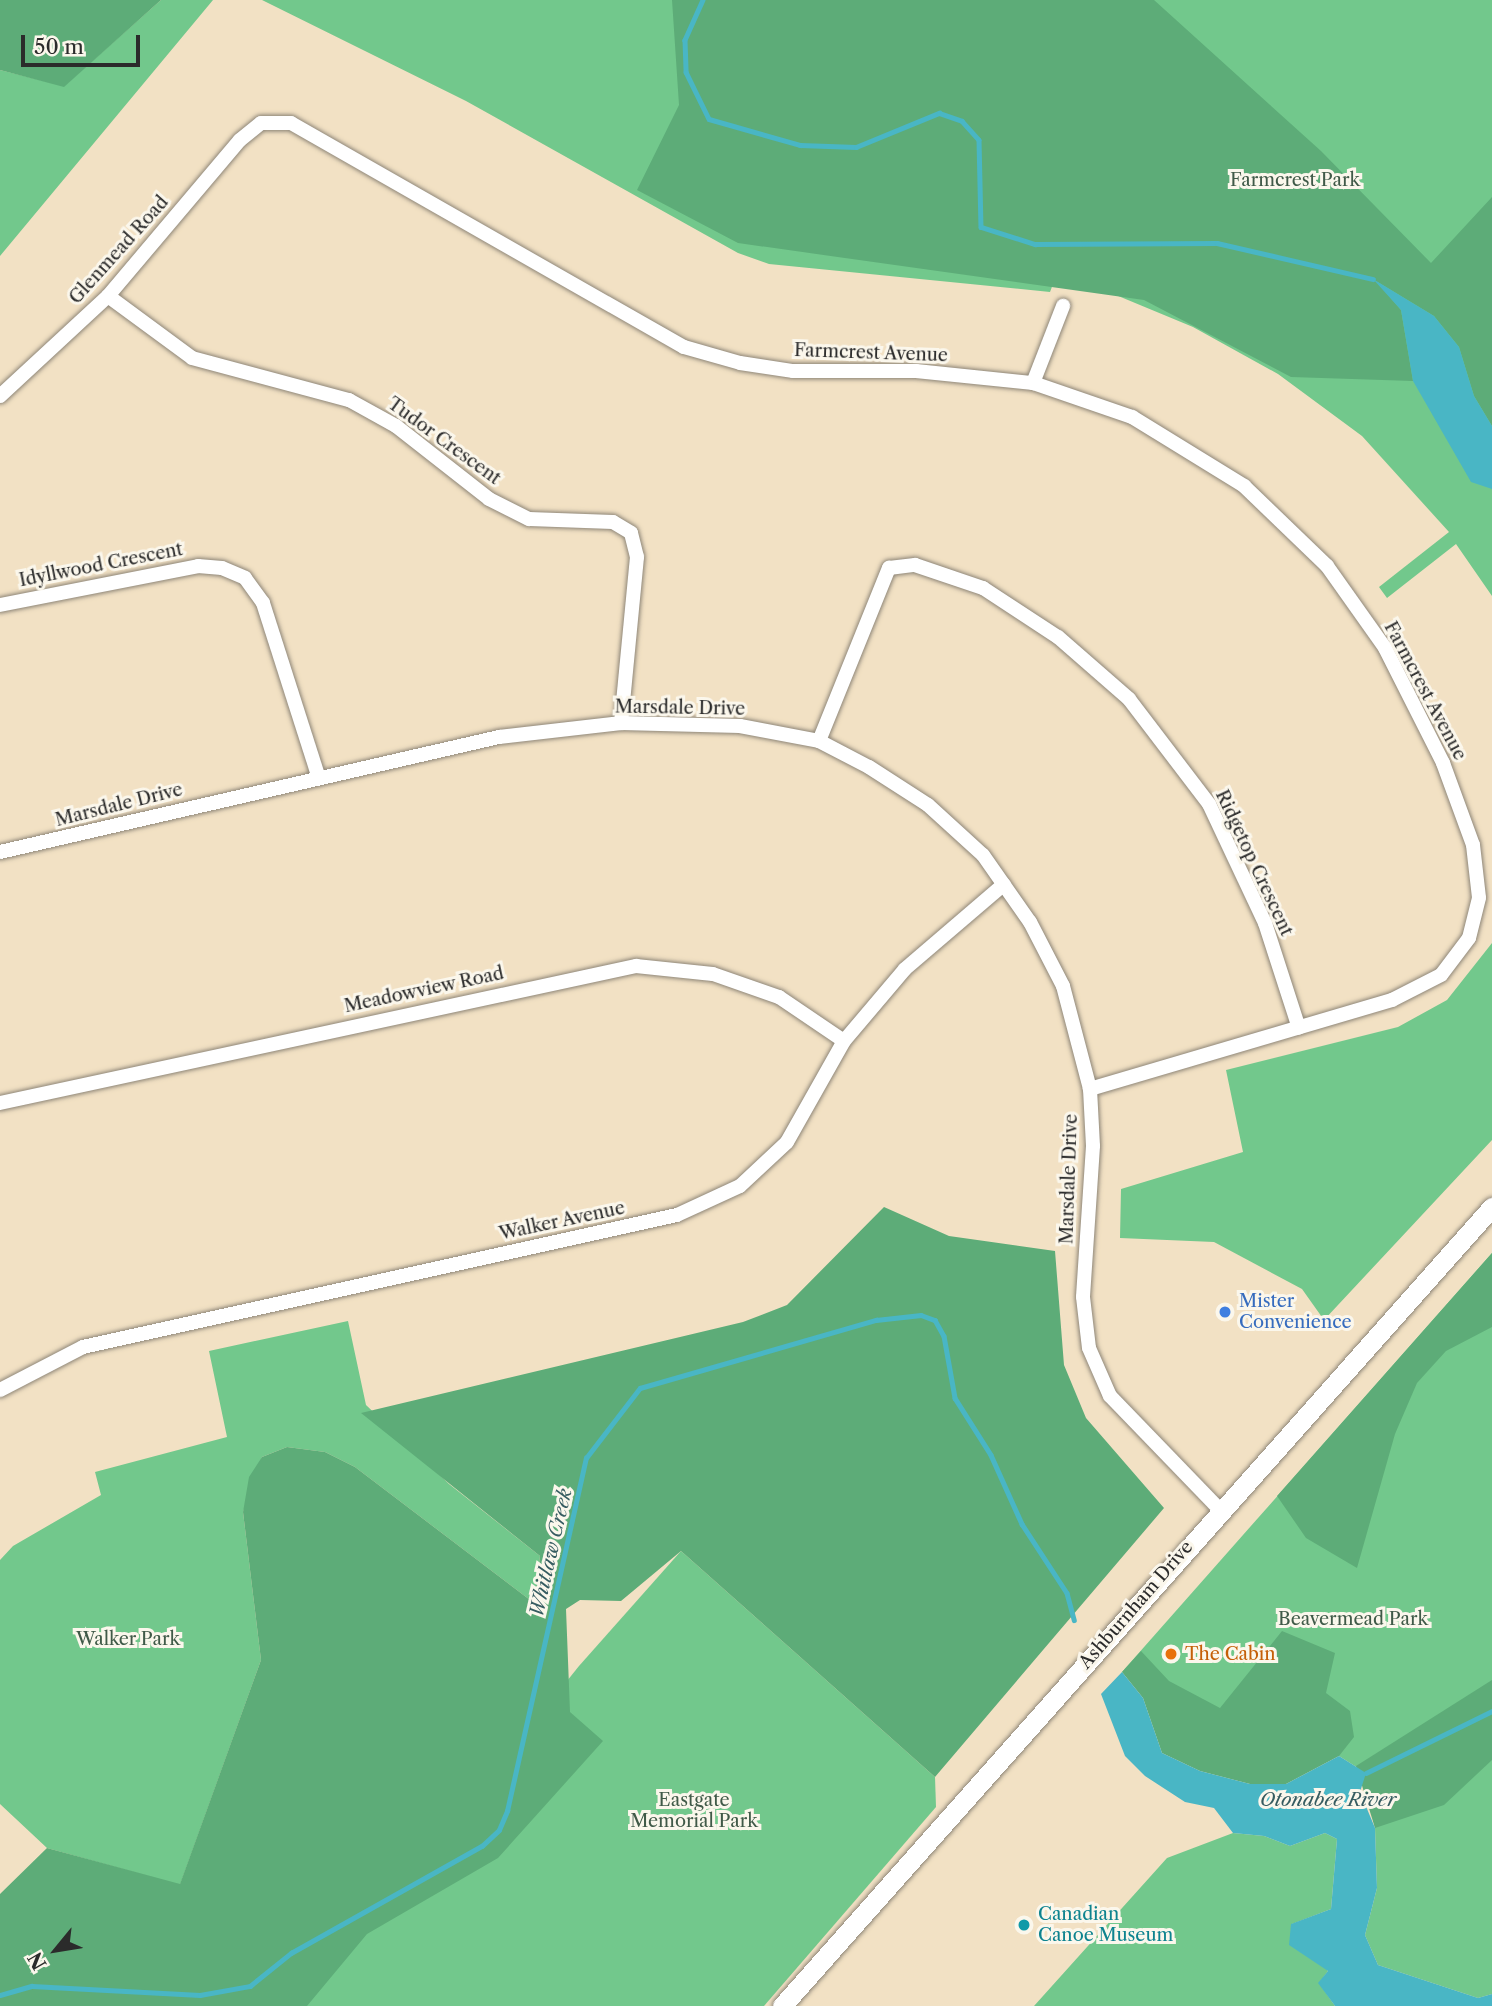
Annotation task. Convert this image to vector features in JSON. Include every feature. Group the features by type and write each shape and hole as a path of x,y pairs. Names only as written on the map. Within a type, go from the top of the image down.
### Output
{"main road":[{"name":"Ashburnham Drive","path":"782,2006 1492,1207"}],"street":[{"name":"Glenmead Road","path":"0,396 108,296 240,140 261,123"},
{"name":"Farmcrest Avenue","path":"261,123 290,123 684,347 740,363 793,370 916,371 1033,383 1132,417 1244,486 1327,566 1385,648 1443,763 1473,845 1479,898 1469,938 1441,975 1392,1000 1090,1089"},
{"name":"Tudor Crescent","path":"108,296 192,358 349,400 396,426 489,499 529,519 613,522 631,534 637,557 621,723"},
{"path":"1033,383 1063,306"},
{"name":"Ridgetop Crescent","path":"819,741 889,568 915,565 984,588 1058,637 1129,699 1209,804 1265,923 1299,1028"},
{"name":"Idyllwood Crescent","path":"0,605 198,566 222,568 244,578 263,603 319,778"},
{"name":"Marsdale Drive","path":"0,852 499,737 621,723 740,726 819,741 928,806 983,855 1030,922 1063,986 1090,1089 1093,1146 1083,1297 1089,1348 1111,1396 1220,1510"},
{"name":"Walker Avenue","path":"0,1390 83,1347 677,1216 740,1186 787,1142 844,1041 905,969 1004,884"},
{"name":"Meadowview Road","path":"0,1103 636,966 713,974 779,997 844,1041"}],"green space":[{"path":"0,0 161,0 64,87 0,70"},
{"path":"161,0 213,0 0,256 0,70 64,86"},
{"name":"Farmcrest Park","path":"262,0 1492,0 1492,596 1456,544 1387,598 1379,587 1449,532 1362,436 1278,374 1193,327 1058,271 1050,292 769,264 738,253 466,101"},
{"name":"Farmcrest Park","path":"672,0 1154,0 1321,151 1431,263 1492,197 1492,426 1474,396 1459,347 1434,316 1376,281 1401,310 1413,381 1291,377 1144,300 738,243 637,190 679,105"},
{"path":"1492,943 1492,1140 1324,1320 1302,1289 1214,1242 1120,1238 1121,1189 1243,1152 1226,1070 1398,1027 1447,1000"},
{"path":"884,1207 949,1236 1055,1251 1064,1365 1086,1418 1164,1508 935,1777 681,1551 621,1601 580,1600 566,1609 570,1712 603,1741 498,1858 367,1934 307,2006 0,2006 0,1894 47,1848 180,1884 261,1660 243,1512 249,1477 262,1457 287,1447 325,1452 355,1467 534,1603 540,1556 361,1413 743,1322 787,1305"},
{"name":"Beavermead Park","path":"1492,1253 1492,1994 1478,1998 1378,1965 1365,1935 1377,1888 1375,1828 1366,1773 1339,1756 1122,1672"},
{"path":"1492,1253 1492,1327 1446,1351 1417,1383 1395,1434 1357,1568 1306,1538 1277,1496"},
{"name":"Walker Park","path":"348,1321 366,1405 449,1484 540,1556 534,1603 355,1467 325,1452 287,1447 262,1457 243,1512 261,1660 180,1885 47,1848 0,1804 0,1560 13,1546 101,1495 95,1472 227,1437 209,1351"},
{"name":"Eastgate Memorial Park","path":"681,1551 935,1777 936,1807 764,2006 306,2006 579,1666"},
{"path":"1282,1631 1335,1653 1326,1693 1350,1711 1354,1737 1339,1756 1286,1784 1250,1784 1200,1771 1162,1753 1143,1698 1122,1672 1141,1651 1169,1681 1220,1708"},
{"path":"1492,1680 1492,1760 1444,1805 1375,1828 1356,1766"},
{"path":"1233,1833 1264,1836 1290,1846 1325,1833 1337,1839 1331,1909 1292,1924 1328,1971 1319,1983 1335,2006 1034,2006 1167,1858"}],"water":[{"path":"1373,279 1434,316 1459,347 1474,396 1492,426 1492,489 1471,482 1413,381 1401,310"},
{"name":"Otonabee River","path":"1122,1672 1143,1698 1162,1753 1200,1771 1250,1784 1286,1784 1339,1756 1366,1773 1360,1792 1375,1828 1377,1888 1365,1935 1378,1965 1478,1998 1492,1994 1492,2006 1335,2006 1318,1983 1328,1971 1289,1945 1291,1924 1331,1909 1337,1839 1325,1833 1290,1846 1264,1836 1233,1833 1214,1808 1185,1802 1145,1776 1125,1756 1101,1694"}],"waterway":[{"path":"703,0 685,40 686,72 709,119 800,145 856,147 939,113 962,121 979,140 981,227 1035,244 1217,243 1373,279"},
{"name":"Whitlaw Creek","path":"0,1995 32,1986 200,1995 250,1986 291,1953 482,1846 499,1830 507,1811 586,1458 640,1388 876,1320 921,1315 935,1320 944,1336 955,1398 991,1455 1022,1524 1067,1593 1074,1620"},
{"path":"1366,1773 1492,1711"}],"place":[{"name":"Mister Convenience","path":"1225,1312"},
{"name":"The Cabin","path":"1171,1654"},
{"name":"Canadian Canoe Museum","path":"1024,1925"}]}
